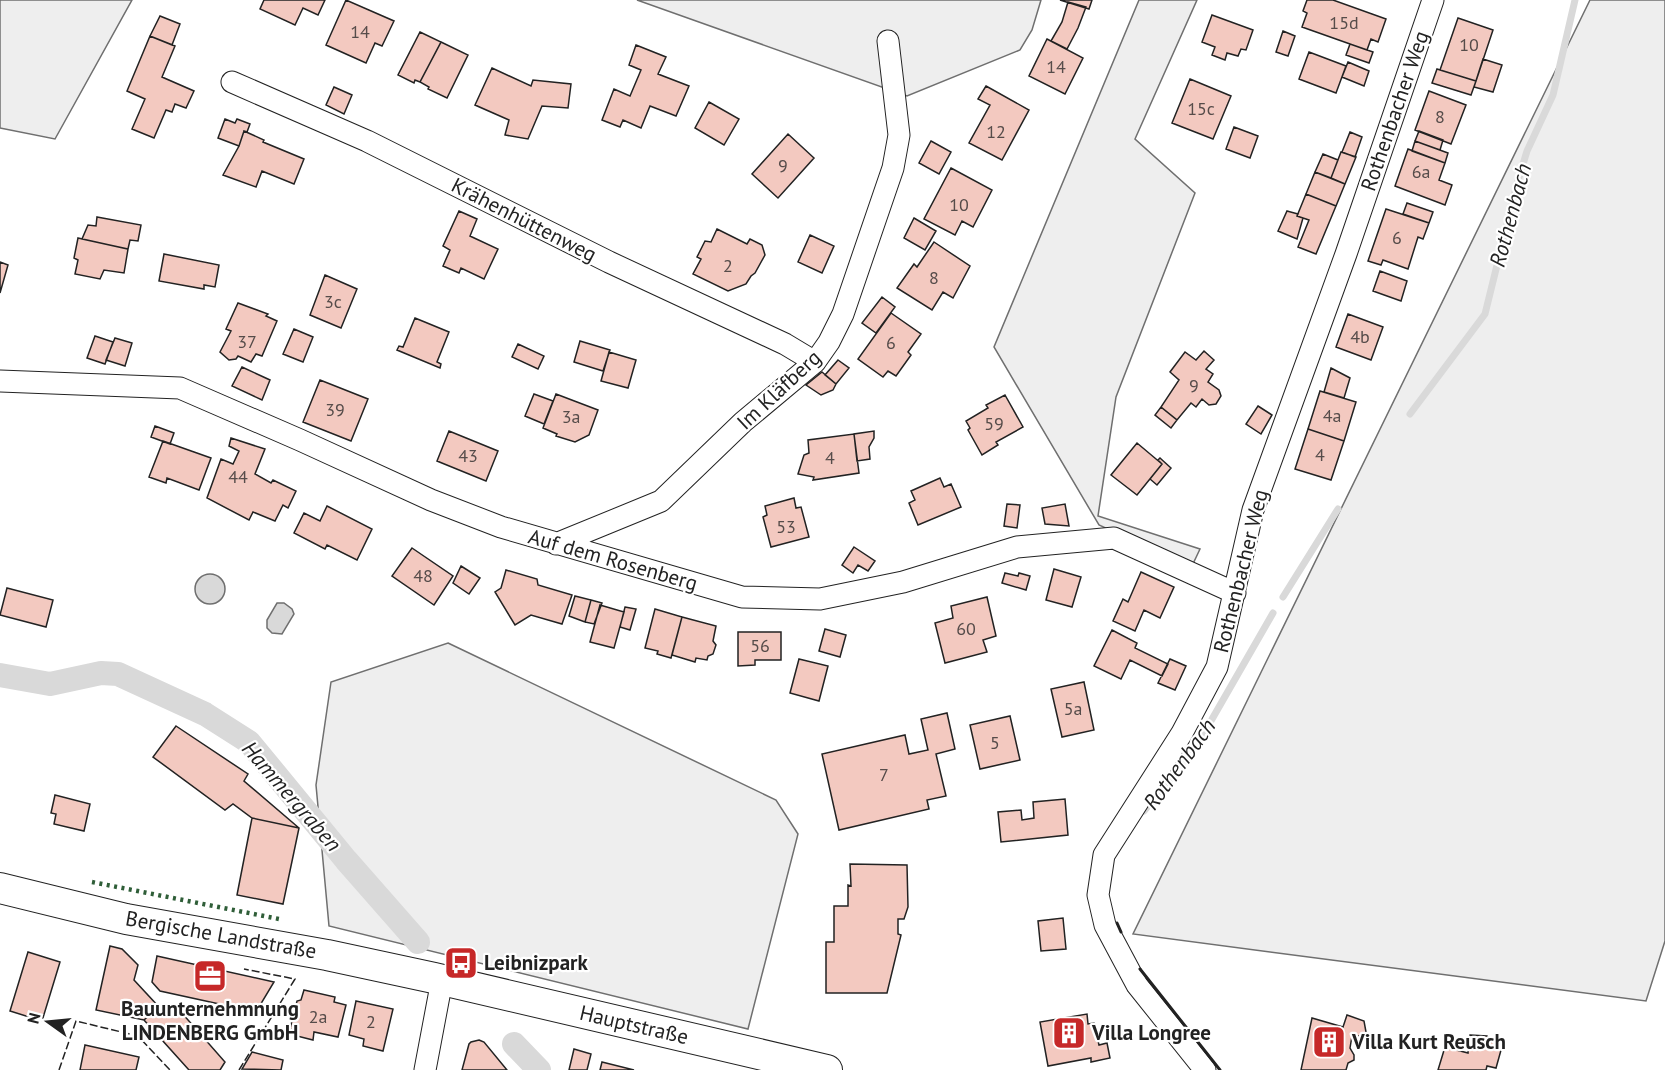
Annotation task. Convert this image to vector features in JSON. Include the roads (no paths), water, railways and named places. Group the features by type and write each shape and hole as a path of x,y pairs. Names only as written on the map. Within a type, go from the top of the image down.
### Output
{"main road":[{"name":"Bergische Landstraße","path":"0,888 126,919 327,955 442,980"},
{"name":"Hauptstraße","path":"442,980 827,1070"}],"street":[{"name":"Rothenbacher Weg","path":"1205,1070 1137,985 1105,925 1098,895 1104,855 1182,733 1217,667 1253,510 1346,254 1433,0"},
{"name":"Im Kläfberg","path":"556,544 661,501 743,422 815,362 829,342 843,314 893,168 899,135 888,40"},
{"name":"Krähenhüttenweg","path":"232,82 367,141 609,262 785,344 815,362"},
{"name":"Auf dem Rosenberg","path":"0,381 180,388 431,500 501,527 742,597 820,599 903,582 1017,547 1114,538 1235,593"},
{"path":"425,1070 442,980"}],"waterway":[{"name":"Rothenbach","path":"1410,414 1485,314 1517,184 1527,151 1553,95 1575,0"},
{"name":"Rothenbach","path":"1283,597 1338,509"},
{"name":"Rothenbach","path":"1144,811 1196,747 1273,613"},
{"name":"Hammergraben","path":"0,675 50,684 101,673 118,674 205,714 249,742 346,860 418,942"},
{"name":"Hammergraben","path":"514,1044 539,1070"}],"place":[{"name":"Leibnizpark","path":"461,963"},
{"name":"Bauunternehmnung LINDENBERG GmbH","path":"210,976"},
{"name":"Villa Longree","path":"1069,1033"},
{"name":"Villa Kurt Reusch","path":"1329,1042"}]}
